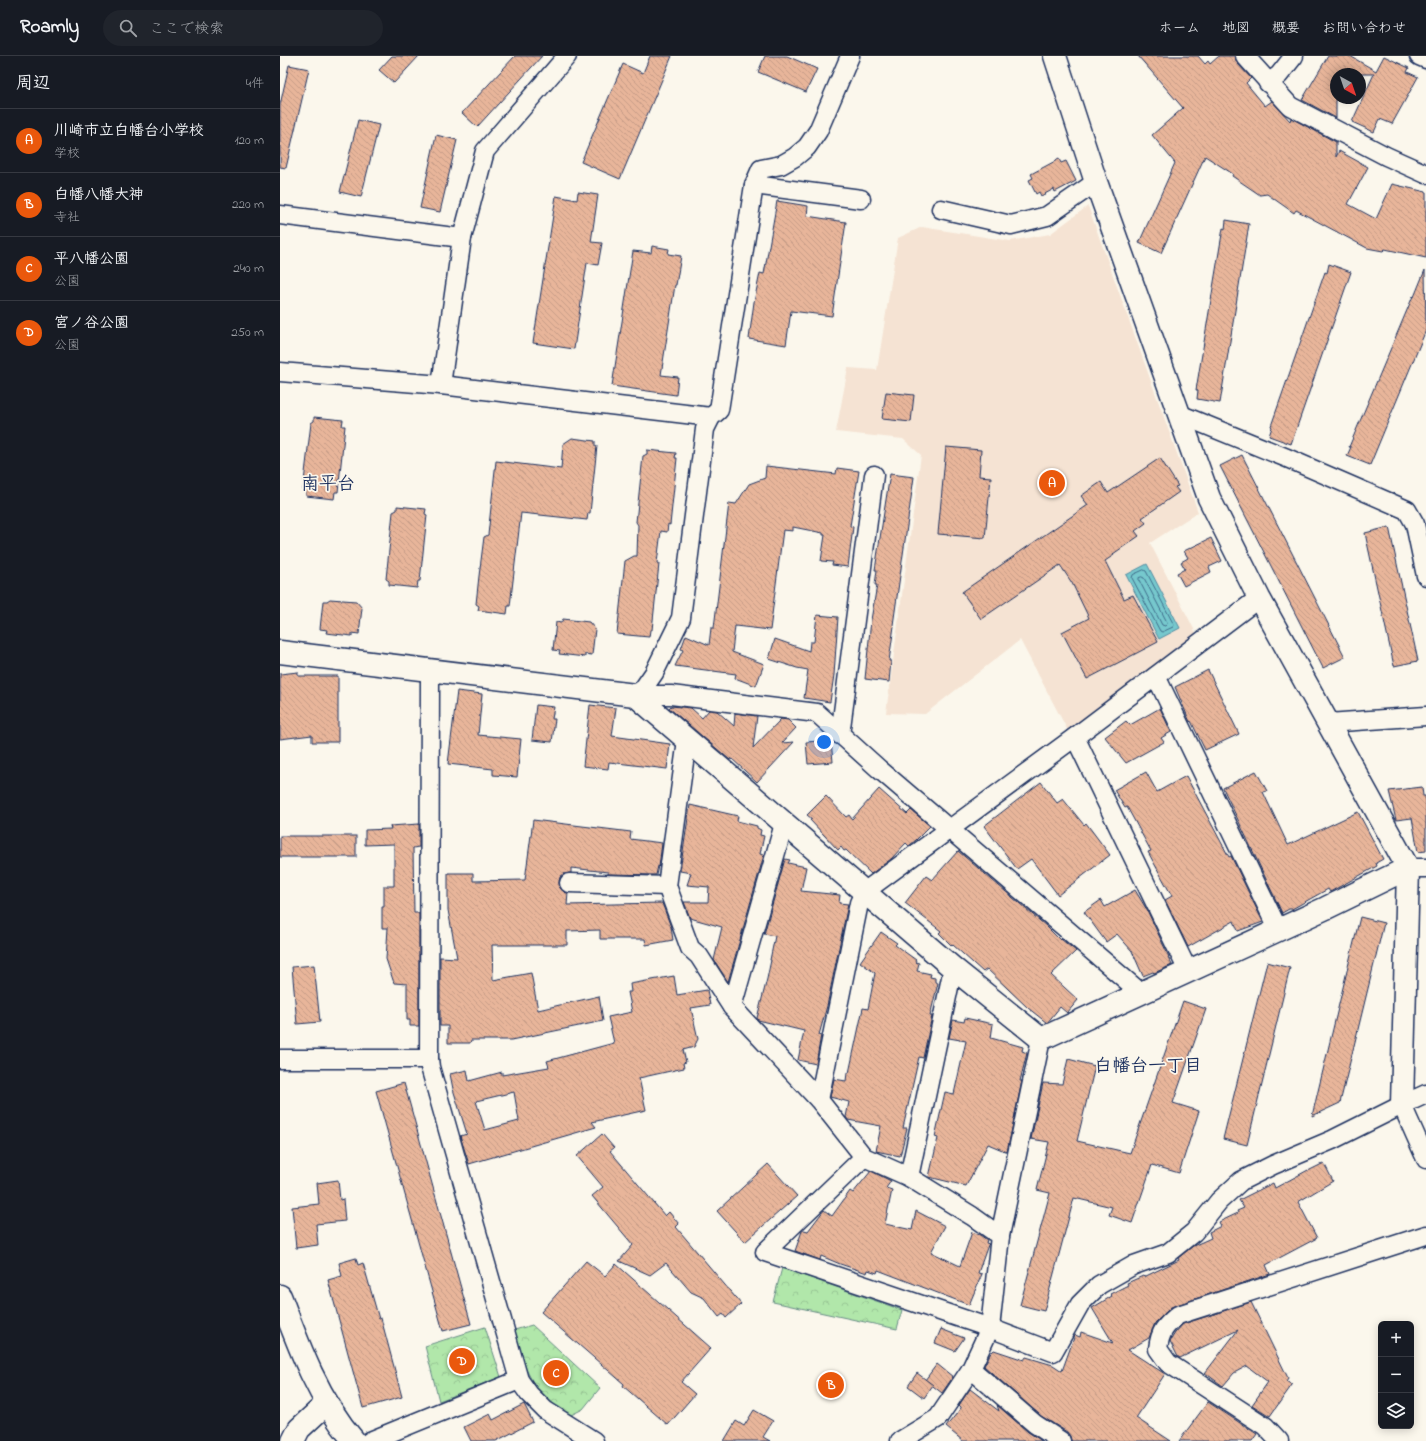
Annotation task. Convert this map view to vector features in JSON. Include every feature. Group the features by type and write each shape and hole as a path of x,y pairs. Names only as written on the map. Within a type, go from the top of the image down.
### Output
{"street":[{"path":"441,385 462,238 485,151 567,56"},
{"path":"635,695 643,689 654,673 681,618 702,443 705,429 711,417 719,410 754,185 761,169 781,165 795,157 807,147 818,131 850,56"},
{"path":"1055,56 1096,182 1209,498 1259,598 1328,723 1417,868 1402,1105 1426,1159"},
{"path":"1245,56 1290,106 1386,156 1426,174"},
{"path":"1268,83 1279,75 1294,56"},
{"path":"1419,56 1426,60"},
{"path":"942,209 1011,225 1047,216 1096,182"},
{"path":"754,185 861,199"},
{"path":"280,215 462,238"},
{"path":"280,372 441,385 711,417"},
{"path":"1179,414 1281,455 1406,510 1415,524 1426,576"},
{"path":"840,735 874,475"},
{"path":"819,1100 859,903 864,892 1075,737 1259,598"},
{"path":"280,652 635,695 671,695 817,713 840,735 1140,992"},
{"path":"430,671 429,1059 519,1380 529,1394 545,1410 594,1441"},
{"path":"1156,676 1278,929"},
{"path":"635,695 953,968 1040,1039"},
{"path":"1328,723 1426,716"},
{"path":"1075,737 1188,971"},
{"path":"686,740 667,886 690,948 699,956 732,1007 819,1100 864,1157 909,1178 972,1216 1000,1236"},
{"path":"732,1007 784,824"},
{"path":"1040,1039 1278,929 1417,868"},
{"path":"569,883 667,886"},
{"path":"909,1178 953,968"},
{"path":"900,1441 938,1418 971,1369 990,1328 1000,1236 1040,1039"},
{"path":"280,1059 429,1059"},
{"path":"864,1157 765,1252 990,1328 1053,1352 1080,1304 1099,1284 1134,1265 1168,1253 1194,1232 1219,1201 1241,1181 1273,1165 1332,1140 1426,1094"},
{"path":"1280,1441 1265,1426 1168,1363 1158,1349 1159,1337 1165,1326 1178,1315 1426,1235"},
{"path":"280,1296 300,1348 327,1404 354,1441"},
{"path":"971,1369 1035,1424 1061,1441"},
{"path":"370,1441 519,1380"},
{"path":"293,1441 299,1429 327,1404"}],"shaded area":[{"path":"1088,206 1198,512 1150,543 1197,635 1068,731 1020,640 925,714 886,713 921,455 903,439 836,432 848,368 877,370 898,238 922,227 1010,241 1050,234"}],"green space":[{"path":"782,1268 902,1310 897,1329 773,1302"},
{"path":"532,1325 600,1388 583,1409 569,1416 546,1399 535,1386 523,1363 511,1331"},
{"path":"485,1327 501,1377 439,1401 425,1346"}],"water":[{"path":"1147,564 1180,628 1159,639 1126,575"}],"building":[{"path":"392,56 419,56 394,83 379,70"},
{"path":"515,56 542,56 477,127 462,113"},
{"path":"650,56 672,56 620,179 581,162 623,64 643,73"},
{"path":"765,56 787,56 817,69 806,92 758,72"},
{"path":"1138,56 1198,56 1205,64 1208,61 1210,64 1219,56 1235,56 1237,63 1251,78 1246,83 1265,106 1272,101 1290,121 1291,118 1336,142 1336,157 1339,151 1368,167 1348,204 1376,219 1392,184 1426,192 1426,258 1385,249 1383,251 1367,248 1296,210 1294,213 1267,194 1260,195 1232,176 1233,174 1205,156 1161,253 1139,243 1175,163 1152,135 1183,108"},
{"path":"1328,56 1350,56 1376,71 1384,56 1409,68 1407,72 1418,77 1392,124 1380,119 1374,132 1352,122 1360,104 1366,104 1366,91 1374,74 1366,74 1366,68 1330,68 1330,104 1336,104 1336,118 1302,100"},
{"path":"289,65 309,69 286,168 280,167 280,105"},
{"path":"358,120 379,125 361,197 340,192"},
{"path":"436,135 457,140 440,212 420,208"},
{"path":"1059,159 1061,163 1066,161 1076,181 1055,192 1054,189 1041,196 1039,192 1036,194 1029,180 1033,178 1031,174"},
{"path":"578,192 598,195 591,242 602,243 598,265 587,263 574,349 533,343 556,196 577,200"},
{"path":"777,201 808,206 807,216 846,222 832,316 791,311 786,345 749,339 754,302 760,273 764,274"},
{"path":"1226,220 1249,224 1220,403 1197,399 1198,390 1196,390 1223,228 1225,229"},
{"path":"652,246 669,249 668,254 681,256 661,375 678,377 676,395 612,386 633,251 651,253"},
{"path":"1329,264 1351,272 1291,444 1269,436 1271,426"},
{"path":"1425,270 1426,330 1370,465 1347,456 1351,447 1349,447"},
{"path":"886,392 914,395 911,422 882,419"},
{"path":"314,417 343,420 342,426 345,426 338,492 335,492 334,499 306,496 306,492 303,490 311,423 314,421"},
{"path":"572,438 595,441 595,446 597,446 590,513 588,513 587,520 521,513 510,606 508,606 507,614 478,610 479,606 476,604 479,576 484,537 488,535 496,461 561,469 563,444"},
{"path":"946,447 981,450 979,476 991,477 985,538 938,534"},
{"path":"647,450 676,453 675,458 677,458 670,525 668,524 667,532 661,531 652,630 650,630 649,637 617,634 625,561 637,556 638,525 636,522 643,456 647,454"},
{"path":"1242,455 1345,657 1323,668 1220,466"},
{"path":"1160,458 1178,486 1175,487 1179,492 1142,518 1146,523 1135,531 1139,536 1105,561 1124,599 1133,595 1158,642 1087,679 1062,632 1089,618 1072,583 1060,565 981,619 962,592 1088,505 1081,496 1101,482 1108,493"},
{"path":"766,466 836,474 837,468 859,471 850,526 853,527 848,567 832,565 833,562 821,561 825,535 823,535 823,533 793,527 793,531 783,530 770,630 735,626 732,652 764,664 756,686 735,678 736,674 675,666 683,650 681,649 686,635 709,645 711,628 714,628 729,503 736,504 749,484 765,478"},
{"path":"890,474 914,477 893,625 889,661 891,661 889,682 865,679 871,620 877,585 875,585 877,570 875,570"},
{"path":"397,506 426,509 425,514 427,515 420,581 418,581 417,588 389,585 389,581 386,579 393,512 397,510"},
{"path":"1389,527 1418,661 1394,666 1365,533"},
{"path":"1211,538 1222,561 1209,567 1211,572 1184,586 1177,573 1185,569 1181,562 1188,558 1184,551"},
{"path":"330,599 356,601 362,608 359,634 352,633 352,636 326,633 327,630 320,629 323,601"},
{"path":"817,615 838,617 834,675 830,702 804,698 808,670 769,659 775,639 809,651 810,642 814,642"},
{"path":"563,619 589,622 595,629 592,655 585,654 585,657 559,654 560,651 553,650 556,622 561,623"},
{"path":"1208,670 1239,734 1205,750 1191,721 1190,722 1175,687"},
{"path":"298,672 298,676 338,676 338,742 312,742 312,735 280,739 280,674"},
{"path":"457,691 482,694 478,735 521,739 517,777 493,775 493,769 448,764"},
{"path":"536,705 554,707 552,719 555,719 552,742 532,740"},
{"path":"590,705 616,708 612,736 670,744 667,769 609,762 608,769 583,766"},
{"path":"671,706 691,708 702,718 709,710 717,711 734,726 735,713 757,716 753,748 781,719 788,720 796,728 782,743 794,742 757,782 731,758 730,760 669,708"},
{"path":"1160,708 1171,732 1161,738 1164,742 1126,763 1105,737 1126,721 1130,725"},
{"path":"831,740 833,762 808,764 806,742"},
{"path":"1256,771 1267,791 1263,792 1288,845 1358,812 1383,859 1376,863 1377,866 1330,892 1328,889 1282,913 1223,788"},
{"path":"1146,772 1157,792 1186,776 1229,857 1231,856 1263,922 1238,931 1234,921 1188,947 1165,900 1172,896 1148,852 1151,851 1127,807 1125,808 1114,790"},
{"path":"1041,782 1057,803 1063,799 1084,825 1086,823 1110,855 1058,895 1031,859 1017,869 984,826"},
{"path":"1422,787 1423,796 1425,796 1426,801 1426,851 1418,852 1412,818 1396,820 1389,791"},
{"path":"879,789 907,814 911,810 930,826 909,846 906,843 891,859 871,874 846,850 844,851 841,847 838,850 807,815 826,796 846,817 849,815 852,819"},
{"path":"690,805 738,816 737,821 757,826 757,828 761,830 760,835 764,836 760,854 764,855 728,982 714,960 722,927 690,918 684,902 708,902 709,887 687,885 691,873 680,871"},
{"path":"533,820 631,832 630,839 662,843 659,867 658,866 656,875 608,874 608,872 571,868 571,873 564,874 560,877 559,883 560,888 564,892 568,893 567,905 662,903 671,927 673,940 646,945 645,939 600,939 600,930 567,931 567,945 492,945 493,980 531,973 538,1010 599,996 603,1021 511,1040 471,1040 470,1043 448,1043 448,1026 440,1026 440,957 457,958 448,910 448,873 473,873 473,881 525,880"},
{"path":"419,824 419,847 413,848 414,913 419,913 419,1026 410,1026 410,1020 407,1020 407,984 394,983 386,959 388,928 382,928 384,886 394,886 394,844 365,845 365,830 391,829 390,826"},
{"path":"280,836 356,836 356,857 280,857"},
{"path":"958,851 1046,926 1060,940 1061,939 1076,951 1051,975 1078,1000 1067,1013 1060,1007 1047,1023 1028,1008 987,969 983,972 953,945 952,946 939,933 941,931 905,903 926,876 932,880"},
{"path":"785,859 790,860 788,863 806,867 801,891 840,895 839,903 848,904 827,1006 819,1035 821,1035 816,1064 798,1060 804,1031 758,1020 757,1018 767,979 775,936 764,934"},
{"path":"1135,890 1147,910 1172,965 1143,976 1132,951 1117,934 1106,942 1084,912 1101,900 1105,907"},
{"path":"1360,917 1384,923 1340,1103 1312,1116"},
{"path":"881,932 897,943 895,945 916,960 915,962 919,963 917,971 931,974 930,977 935,978 935,982 938,983 930,1016 932,1016 923,1058 919,1057 903,1128 907,1128 900,1156 876,1151 881,1126 848,1120 846,1117 849,1102 830,1097 834,1079 846,1081 863,1008 868,1009 875,973 860,962"},
{"path":"1267,962 1290,968 1247,1145 1223,1139"},
{"path":"314,965 320,1022 297,1024 292,967"},
{"path":"674,976 677,995 707,990 710,1005 691,1008 698,1039 694,1047 683,1050 686,1062 683,1063 684,1068 639,1078 646,1110 592,1122 596,1127 469,1164 460,1136 467,1134 453,1089 450,1074 467,1070 469,1081 502,1072 502,1075 549,1067 547,1061 614,1043 608,1017 632,1012 628,992 631,992 630,984","holes":["514,1092 519,1121 485,1130 476,1101"]},
{"path":"1183,1001 1206,1009 1173,1103 1199,1111 1179,1173 1152,1165 1132,1223 1109,1215 1112,1207 1074,1198 1044,1311 1020,1305 1050,1193 1037,1190 1049,1142 1031,1139 1043,1083 1062,1084 1068,1059 1095,1066 1077,1141 1130,1153"},
{"path":"965,1018 993,1024 991,1038 1023,1047 1022,1051 1027,1053 1020,1081 1022,1081 1007,1152 988,1144 966,1186 929,1177 938,1138 935,1137 945,1092 954,1094 966,1041 949,1038 953,1020 964,1022"},
{"path":"404,1083 471,1324 443,1331 376,1091"},
{"path":"602,1134 614,1148 610,1151 665,1216 669,1212 679,1224 676,1227 741,1304 726,1318 723,1314 719,1317 704,1298 691,1292 666,1263 650,1275 619,1261 633,1245 592,1196 603,1187 577,1156"},
{"path":"1324,1163 1333,1181 1298,1202 1317,1238 1266,1265 1270,1274 1171,1307 1155,1323 1149,1338 1128,1350 1165,1374 1136,1418 1171,1441 1071,1441 1067,1432 1041,1416 984,1366 990,1354 994,1350 1024,1360 1026,1357 1053,1365 1062,1371 1075,1335 1080,1337 1081,1332 1113,1343 1092,1308 1112,1296 1110,1294 1128,1285 1127,1283 1143,1276 1144,1277 1179,1260 1178,1258 1193,1246 1211,1238 1209,1232 1221,1226 1219,1222 1238,1213 1237,1211 1244,1208 1239,1200 1273,1183 1275,1188"},
{"path":"768,1164 797,1196 745,1242 717,1211"},
{"path":"871,1171 891,1181 886,1188 892,1190 885,1224 912,1230 916,1211 945,1226 931,1252 960,1266 972,1232 987,1240 986,1243 989,1244 978,1273 982,1274 969,1305 878,1270 877,1273 868,1270 867,1273 821,1256 820,1260 795,1251 802,1231 808,1231 824,1210 832,1216 850,1191 853,1193"},
{"path":"338,1180 340,1200 343,1199 345,1221 316,1224 318,1245 296,1248 292,1207 319,1204 317,1183"},
{"path":"356,1258 358,1265 363,1263 379,1319 381,1318 402,1397 363,1408 328,1280 342,1276 339,1263"},
{"path":"586,1261 605,1276 616,1264 711,1348 681,1382 695,1394 668,1425 623,1386 624,1384 541,1312"},
{"path":"1251,1302 1288,1378 1286,1381 1292,1385 1270,1416 1252,1405 1268,1382 1247,1366 1234,1373 1223,1386 1205,1373 1238,1330 1180,1358 1178,1357 1170,1341 1183,1324"},
{"path":"941,1329 964,1338 955,1351 935,1343"},
{"path":"937,1364 953,1377 942,1393 925,1380"},
{"path":"917,1373 933,1385 924,1398 908,1386"},
{"path":"970,1389 999,1411 997,1405 1028,1432 1042,1441 963,1441 946,1427 961,1408 959,1405"},
{"path":"1208,1402 1257,1434 1252,1441 1179,1441"},
{"path":"524,1404 533,1422 496,1441 471,1441 464,1427 490,1414 493,1420"},
{"path":"754,1410 773,1421 763,1437 770,1441 724,1441 736,1421 744,1426"}],"place":[{"name":"川崎市立白幡台小学校","path":"1052,483"},
{"name":"宮ノ谷公園","path":"462,1361"},
{"name":"平八幡公園","path":"556,1373"},
{"name":"白幡八幡大神","path":"831,1385"}],"district":[{"name":"南平台","path":"328,485"},
{"name":"白幡台一丁目","path":"1148,1067"}]}
